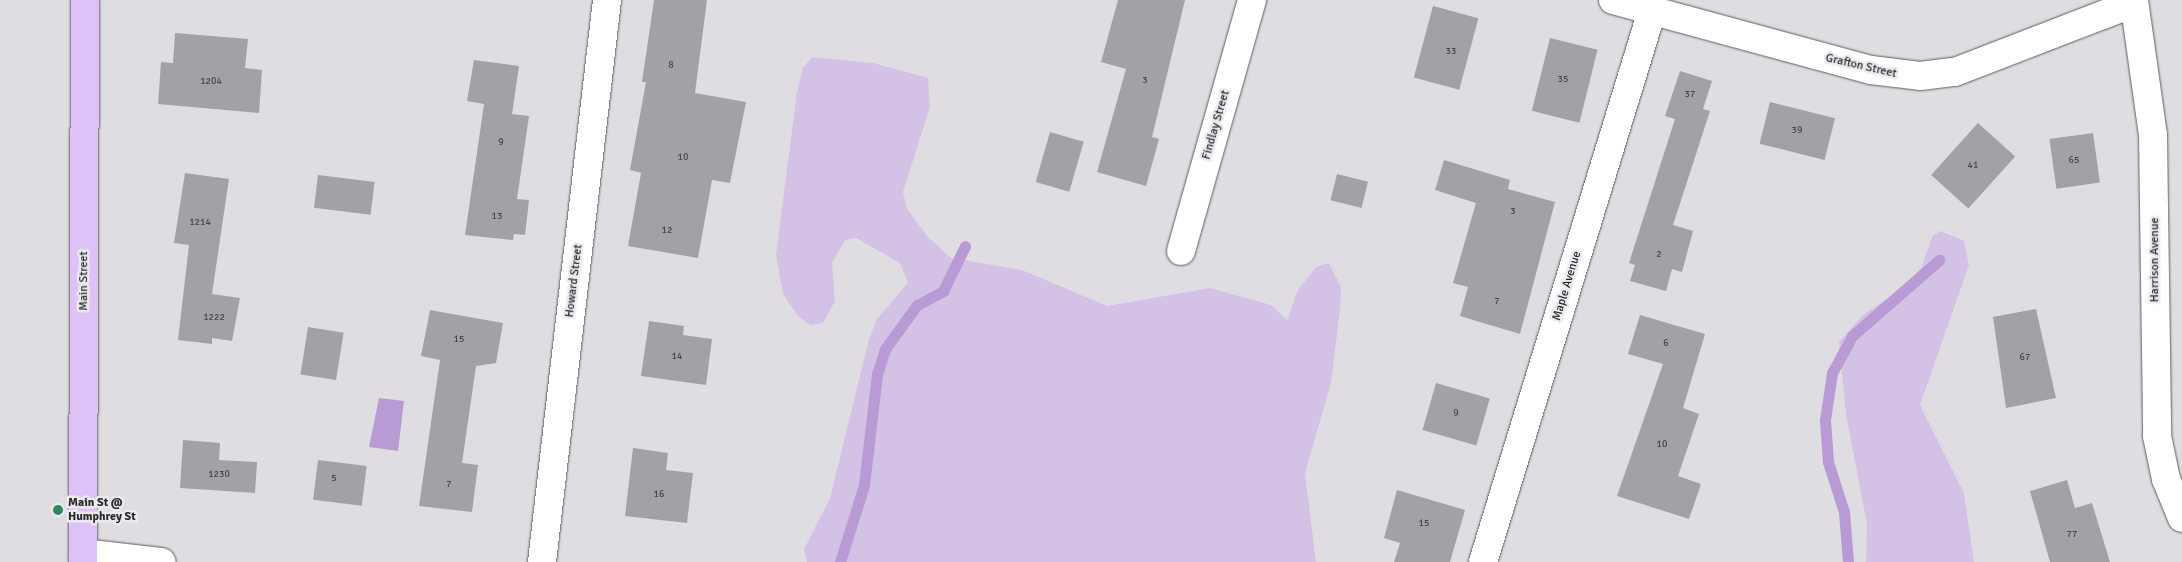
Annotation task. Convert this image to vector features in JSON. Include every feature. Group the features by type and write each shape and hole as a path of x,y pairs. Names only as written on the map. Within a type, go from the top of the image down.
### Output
{"main road":[{"name":"Main Street","path":"83,558 85,0"}],"street":[{"name":"Howard Street","path":"542,562 607,0"},
{"name":"Findlay Street","path":"1181,251 1252,0"},
{"name":"Grafton Street","path":"1613,0 1871,70 1920,76 1956,72 2134,2"},
{"name":"Harrison Avenue","path":"2134,2 2154,135 2157,436 2166,478 2182,518"},
{"name":"Maple Avenue","path":"1483,562 1652,11"},
{"path":"83,558 161,562"}],"shaded area":[{"path":"812,57 873,63 928,78 930,107 903,192 907,209 928,237 951,258 1022,270 1107,306 1210,288 1271,305 1287,320 1298,290 1316,267 1329,263 1341,287 1340,310 1331,383 1305,473 1316,562 807,562 804,549 830,498 869,339 877,319 908,283 900,263 856,238 845,240 832,263 835,301 823,323 810,325 798,316 783,294 776,255 797,92 803,68"},
{"path":"1941,231 1964,241 1969,265 1920,405 1964,493 1974,562 1866,562 1867,524 1846,414 1839,342 1862,316 1909,283 1921,268 1933,235"},
{"path":"379,398 404,401 398,451 369,447"}],"building":[{"path":"654,0 707,0 695,93 746,102 730,183 712,180 698,258 628,246 641,173 630,170 646,82 642,82"},
{"path":"1118,0 1185,0 1152,137 1159,139 1146,186 1097,172 1126,69 1101,62"},
{"path":"1433,6 1478,18 1459,90 1414,77"},
{"path":"175,33 248,39 245,68 262,70 259,113 158,104 161,62 173,63"},
{"path":"1550,38 1598,50 1579,123 1532,111"},
{"path":"474,60 519,66 512,114 529,116 517,199 529,200 525,235 514,234 513,240 465,235 484,104 467,101"},
{"path":"1680,71 1712,81 1703,109 1710,111 1673,225 1693,231 1682,272 1672,269 1666,291 1630,281 1635,265 1629,263 1675,119 1665,116"},
{"path":"1770,102 1835,118 1825,160 1760,144"},
{"path":"1978,123 2015,156 1968,208 1931,175"},
{"path":"1050,132 1084,142 1069,192 1036,182"},
{"path":"2093,133 2100,183 2056,189 2049,139"},
{"path":"1444,160 1510,180 1508,189 1555,202 1520,334 1460,316 1468,287 1453,283 1476,203 1435,190"},
{"path":"185,173 229,179 212,294 240,298 232,341 212,338 212,344 178,340 189,245 174,243"},
{"path":"1337,174 1368,182 1362,208 1330,200"},
{"path":"318,175 375,182 371,215 314,208"},
{"path":"2036,309 2056,398 2006,408 1993,317"},
{"path":"430,310 503,323 496,363 476,366 462,463 478,465 472,512 419,506 440,360 421,356"},
{"path":"1640,315 1705,334 1683,408 1699,414 1678,476 1701,484 1689,519 1617,496 1663,364 1628,354"},
{"path":"649,321 684,326 683,335 712,339 706,385 641,376"},
{"path":"308,327 344,333 336,380 300,374"},
{"path":"1436,383 1490,398 1476,446 1422,430"},
{"path":"183,440 220,443 219,460 257,462 255,493 180,488"},
{"path":"633,448 668,453 666,470 693,473 687,523 625,516"},
{"path":"318,460 367,466 362,506 313,500"},
{"path":"2067,480 2075,508 2092,503 2110,562 2050,562 2030,491"},
{"path":"1397,490 1465,510 1450,562 1394,562 1400,543 1384,538"}],"waterway":[{"path":"840,562 864,485 877,374 885,349 917,305 943,291 965,246"},
{"path":"1848,562 1844,512 1828,462 1825,420 1832,373 1852,336 1939,260"}],"place":[{"name":"Main St @ Humphrey St","path":"58,510"}]}
